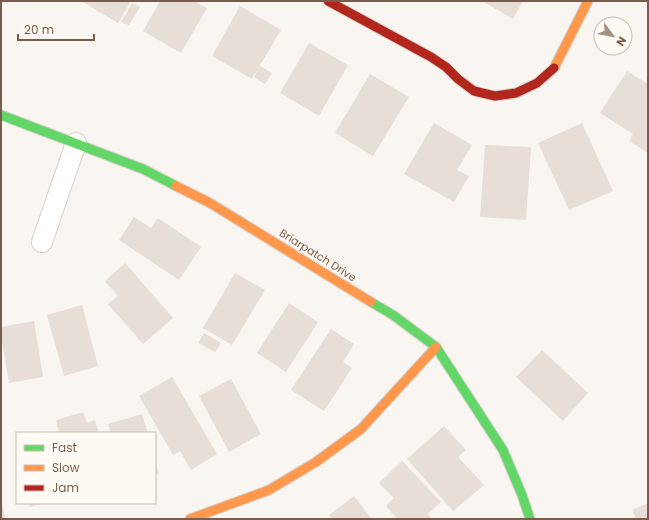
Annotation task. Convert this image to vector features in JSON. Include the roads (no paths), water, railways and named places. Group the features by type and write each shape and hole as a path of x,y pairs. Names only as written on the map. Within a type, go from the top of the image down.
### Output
{"street":[{"path":"328,1 446,66 458,79 474,91 495,96 516,93 536,83 553,69 588,1"},
{"name":"Briarpatch Drive","path":"1,115 143,169 210,203 393,315 436,347 503,450 522,495 530,519"},
{"path":"42,242 76,143"},
{"path":"190,519 269,490 316,462 361,429 436,347"}]}
